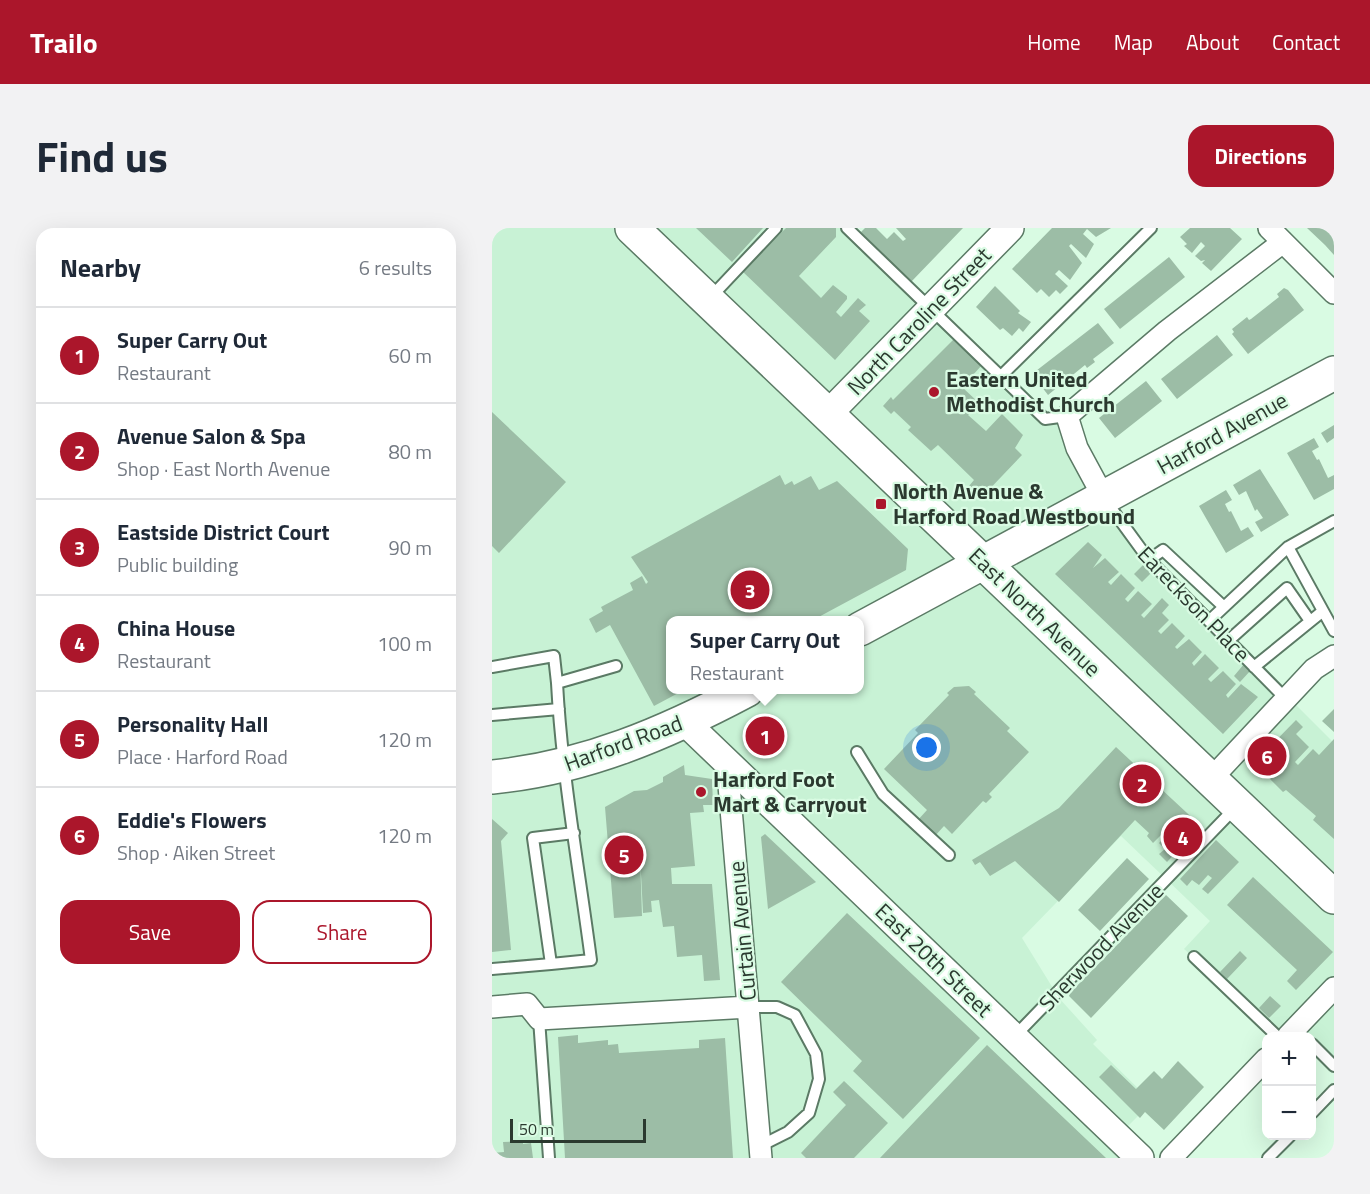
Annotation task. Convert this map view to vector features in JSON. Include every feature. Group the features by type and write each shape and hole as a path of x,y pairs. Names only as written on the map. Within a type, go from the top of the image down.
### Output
{"main road":[{"name":"East North Avenue","path":"632,228 1334,897"},
{"name":"Harford Avenue","path":"983,563 1334,373"},
{"path":"864,627 983,563"},
{"name":"Harford Road","path":"492,777 562,766 632,745 685,722 739,694"}],"street":[{"name":"North Caroline Street","path":"828,414 1010,228"},
{"path":"1067,416 1276,235 1334,293"},
{"name":"Eareckson Place","path":"1067,416 1077,448 1104,498"},
{"path":"1211,779 1285,698 1314,669 1334,656"},
{"path":"685,722 727,762"},
{"name":"Curtain Avenue","path":"727,762 760,1152"},
{"name":"East 20th Street","path":"727,762 1140,1158"},
{"path":"1293,1032 1334,988"},
{"path":"492,1007 527,1004 539,1019 749,1007"},
{"path":"1171,1158 1262,1063"}],"lane":[{"path":"708,300 776,228"},
{"path":"1000,377 1151,228"},
{"path":"852,230 930,310 1045,419 1067,416"},
{"name":"Eareckson Place","path":"1104,498 1149,560 1285,698"},
{"path":"1209,621 1288,547 1334,521"},
{"path":"1288,547 1334,631"},
{"path":"1149,560 1163,550 1224,607"},
{"path":"1228,641 1287,588 1310,621"},
{"path":"1254,667 1323,611"},
{"path":"492,667 554,656 562,766 574,833 591,960 492,969"},
{"path":"557,683 616,666"},
{"path":"492,715 559,709"},
{"path":"857,752 883,794 949,855"},
{"name":"Sherwood Avenue","path":"1014,1037 1238,805"},
{"path":"551,964 533,838 574,833"},
{"path":"1194,957 1288,1032"},
{"path":"749,1007 777,1007 795,1015 816,1054 819,1080 809,1113 760,1152"},
{"path":"539,1019 549,1158"},
{"path":"1316,1049 1334,1066"},
{"path":"1316,1108 1334,1090"},
{"path":"1268,1158 1286,1140"}],"shaded area":[{"path":"492,228 845,228 1041,415 1059,420 1131,540 1334,743 1334,1064 1316,1045 1316,1032 1303,1032 1294,1024 1286,1032 1277,1032 1184,949 1210,921 1121,836 1022,938 1059,998 1097,1040 1093,1044 1152,1102 1120,1134 1146,1158 492,1158"}],"building":[{"path":"696,228 763,228 732,262"},
{"path":"786,228 836,228 836,237 799,276 821,298 833,285 847,296 836,312 841,317 858,298 866,305 859,311 870,321 835,360 742,271"},
{"path":"865,228 876,228 887,239 894,232 903,241 906,239 896,228 963,228 911,282 861,232"},
{"path":"1052,228 1111,228 1096,237 1087,229 1083,234 1094,244 1086,258 1071,244 1069,246 1082,263 1070,280 1059,270 1055,274 1068,286 1060,294 1056,290 1049,297 1041,289 1037,293 1012,269"},
{"path":"1190,228 1230,228 1242,239 1211,271 1202,263 1205,260 1201,261 1195,256 1205,246 1201,242 1192,253 1184,246 1187,244 1180,237"},
{"path":"1307,228 1334,228 1334,255 1325,245"},
{"path":"1169,257 1185,277 1120,329 1104,309"},
{"path":"995,286 1020,311 1018,313 1031,322 1023,332 1019,328 1012,336 1003,328 1000,330 976,307"},
{"path":"1284,288 1304,310 1248,354 1232,334 1234,332 1232,329 1247,317 1251,319 1279,297 1277,294"},
{"path":"1098,323 1114,343 1093,359 1095,362 1087,368 1085,365 1048,395 1032,374"},
{"path":"1217,335 1233,355 1177,399 1161,379"},
{"name":"Eastern United Methodist Church","path":"954,339 982,365 962,387 979,403 968,415 986,431 1002,414 1023,435 1015,448 1022,455 981,498 969,486 974,480 938,445 931,451 908,430 911,427 894,411 891,414 883,406 891,397 893,400"},
{"path":"1146,381 1162,401 1115,438 1099,418"},
{"path":"492,412 566,482 499,553 492,546"},
{"path":"1334,425 1334,438 1327,443 1321,433"},
{"path":"1314,438 1319,447 1312,451 1317,460 1319,459 1328,478 1334,475 1334,489 1314,500 1287,453"},
{"path":"1260,469 1289,515 1261,532 1255,522 1263,518 1257,509 1255,511 1246,491 1239,495 1233,485"},
{"path":"780,475 785,485 792,481 794,485 811,476 819,490 837,481 908,549 906,570 820,616 666,616 666,694 676,694 654,706 610,625 596,633 589,619 603,611 601,607 633,590 630,583 642,576 646,584 648,582 631,557"},
{"path":"1226,490 1232,500 1225,504 1229,512 1231,511 1241,531 1248,527 1254,536 1226,553 1199,506"},
{"path":"1088,542 1102,555 1093,568 1105,558 1119,572 1108,582 1111,585 1121,574 1135,588 1125,599 1128,602 1138,591 1152,604 1141,615 1144,618 1162,598 1169,605 1162,613 1169,620 1158,631 1161,634 1172,623 1185,636 1175,647 1177,649 1189,639 1202,652 1192,663 1194,666 1205,654 1219,668 1208,679 1211,682 1223,671 1236,684 1226,695 1228,698 1241,684 1258,697 1223,734 1055,574"},
{"path":"1143,565 1151,573 1142,582 1134,574"},
{"path":"1244,664 1251,670 1240,682 1234,676"},
{"path":"969,686 976,692 974,694 1010,728 1007,731 1029,752 989,794 992,797 986,803 983,801 952,834 944,826 934,837 917,821 927,810 884,769 918,733 915,730 949,695 947,693 954,687"},
{"path":"1334,709 1334,732 1322,721"},
{"path":"774,718 784,738 782,739 784,744 777,748 775,743 756,753 745,734"},
{"path":"1296,720 1303,727 1296,734 1309,747 1295,762 1298,765 1313,749 1319,755 1334,739 1334,839 1313,820 1316,816 1286,790 1283,792 1254,763"},
{"path":"1116,747 1201,826 1167,862 1159,854 1165,849 1159,843 1166,836 1163,833 1153,843 1147,836 1149,833 1135,820 1059,902 1015,861 990,876 980,862 975,865 972,860 1059,808"},
{"path":"684,765 685,775 712,779 713,805 703,805 704,812 690,813 695,866 671,868 672,884 712,884 720,980 704,981 702,955 677,957 674,926 663,927 659,900 651,901 652,912 643,913 640,855 642,916 614,918 605,807 634,791 647,790 663,782 663,777"},
{"path":"492,819 508,833 501,841 511,950 492,952"},
{"path":"765,834 816,882 768,909 761,837"},
{"path":"1216,840 1239,862 1208,894 1202,889 1212,878 1208,875 1199,885 1192,880 1187,886 1180,879"},
{"path":"1127,858 1149,879 1100,931 1078,910"},
{"path":"1253,877 1333,952 1296,990 1287,981 1297,970 1227,905"},
{"path":"1166,895 1188,916 1091,1018 1069,996 1070,993"},
{"path":"847,913 980,1038 903,1119 853,1071 862,1061 781,982"},
{"path":"1240,951 1247,958 1227,979 1220,972"},
{"path":"1270,996 1281,1006 1269,1018 1259,1008"},
{"path":"578,1035 578,1043 608,1040 608,1045 618,1044 619,1053 699,1048 699,1040 725,1038 733,1158 565,1158 558,1037"},
{"path":"987,1045 1047,1102 1106,1158 880,1158"},
{"path":"1178,1061 1204,1087 1164,1130 1145,1112 1140,1118 1099,1077 1111,1065 1136,1089 1154,1071 1162,1079"},
{"path":"844,1081 888,1123 854,1158 806,1158 801,1153 846,1105 833,1092"},
{"path":"523,1141 523,1144 531,1143 533,1158 492,1158 492,1153 504,1152 503,1142"}],"place":[{"name":"Eastern United Methodist Church","path":"934,392"},
{"name":"North Avenue & Harford Road Westbound","path":"881,504"},
{"name":"Eastside District Court","path":"750,590"},
{"name":"Super Carry Out","path":"765,736"},
{"name":"Eddie's Flowers","path":"1267,756"},
{"name":"Avenue Salon & Spa","path":"1142,784"},
{"name":"Harford Foot Mart & Carryout","path":"701,792"},
{"name":"China House","path":"1183,837"},
{"name":"Personality Hall","path":"624,855"}]}
